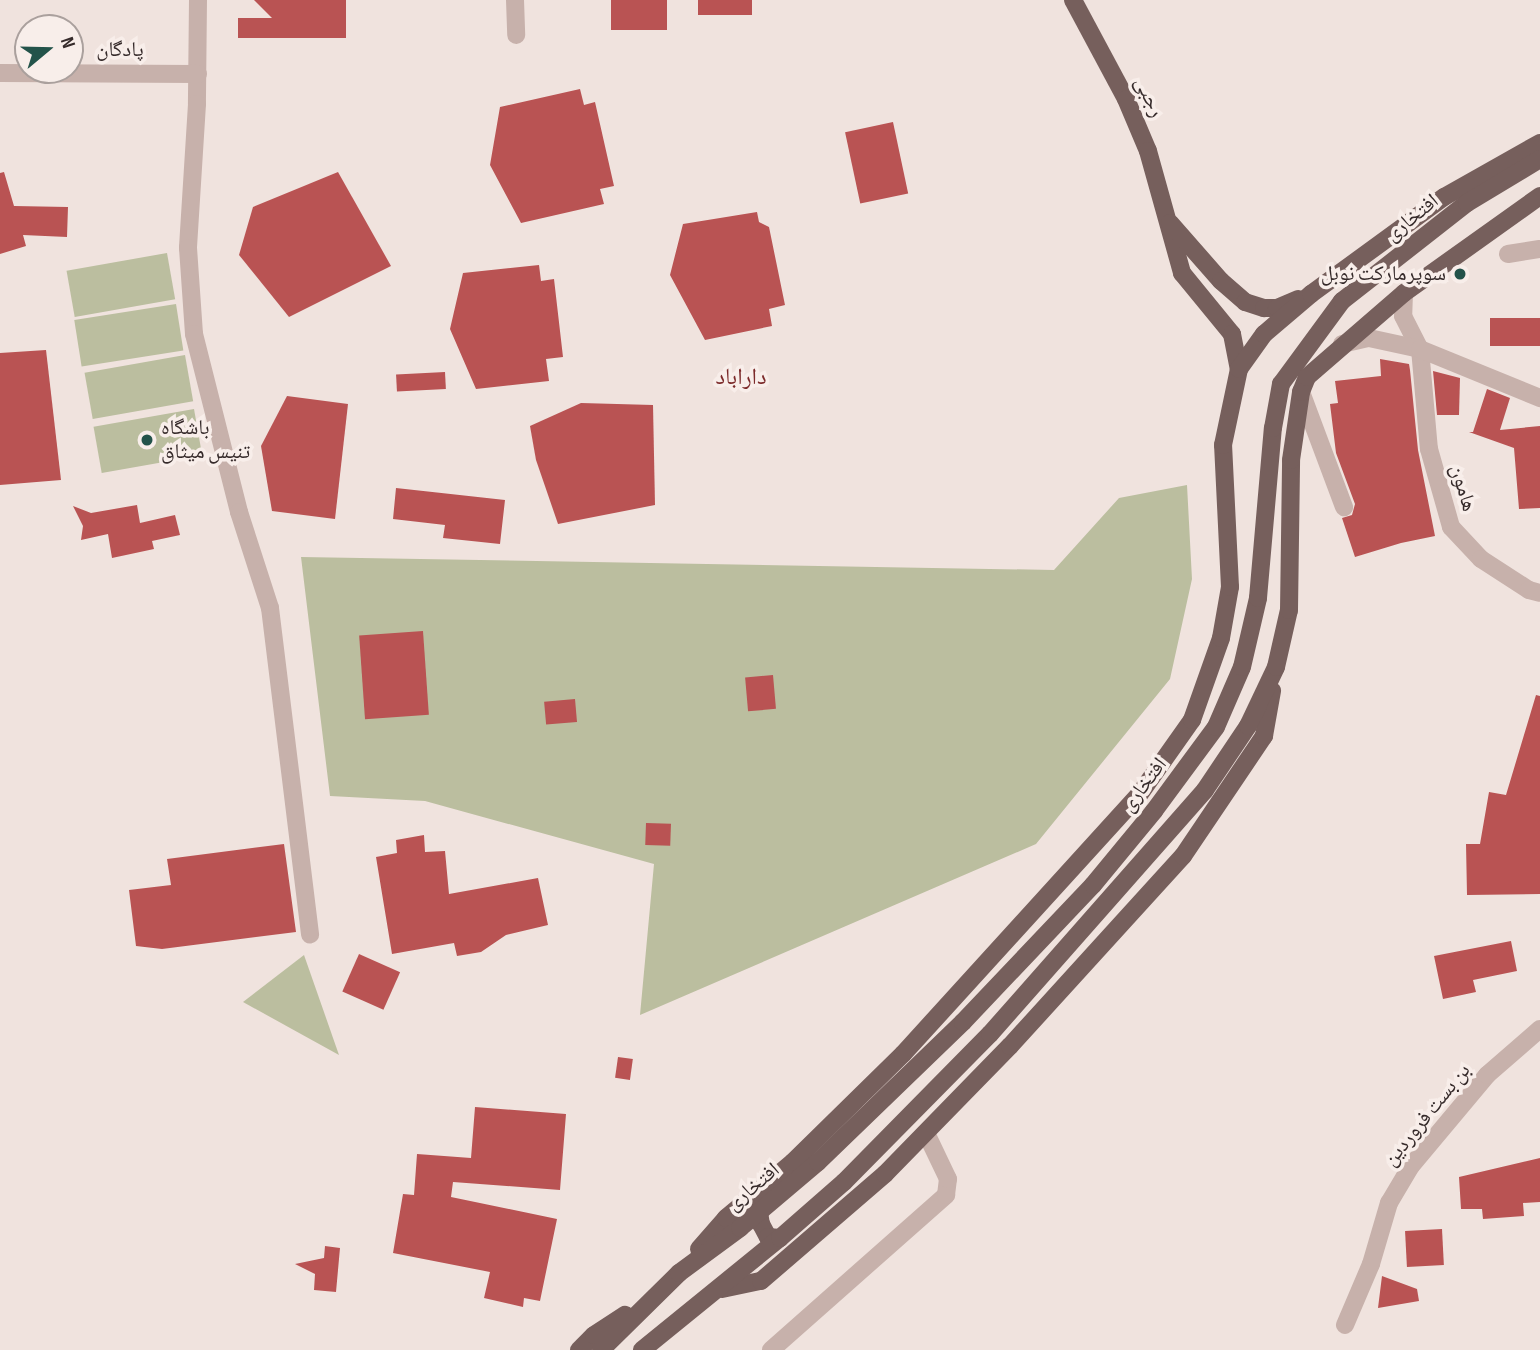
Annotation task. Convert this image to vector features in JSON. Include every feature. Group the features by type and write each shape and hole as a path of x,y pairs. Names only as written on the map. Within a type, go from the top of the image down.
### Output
{"main road":[{"name":"رجبی","path":"1073,0 1126,99 1148,151 1182,272 1232,334 1238,369"},
{"path":"679,1273 726,1218 793,1162 918,1037 1139,795 1192,720 1221,638 1230,587 1223,445 1238,369 1264,334 1311,294 1444,197 1540,143"},
{"name":"افتخاری","path":"601,1350 643,1305 679,1273 759,1212 818,1162 1026,959 1093,885 1162,800 1216,727 1242,667 1258,598 1273,428 1282,384 1342,301 1467,204 1540,159"},
{"path":"717,1290 761,1281 927,1135 1183,856 1264,736 1289,610 1292,460 1301,392 1307,377 1404,293 1540,196"},
{"name":"رجبی","path":"1167,219 1221,281 1245,302 1264,308 1276,308 1311,294"},
{"path":"642,1350 780,1238 844,1182 990,1034 1205,790 1248,726 1276,667"},
{"path":"759,1212 761,1224 768,1237 780,1238"},
{"path":"579,1350 616,1319 643,1305"}],"street":[{"path":"198,0 198,74 188,248 194,334 239,512 270,608 310,935"},
{"path":"516,0 516,35"},
{"name":"پادگان","path":"0,73 198,74"},
{"path":"1508,254 1540,250"},
{"path":"1404,293 1402,316 1420,349"},
{"path":"1342,344 1369,338 1420,349 1540,398"},
{"name":"هامون","path":"1420,349 1429,450 1451,527 1481,559 1528,590 1540,593"},
{"path":"1301,392 1344,507"},
{"name":"بن بست فروردین","path":"1345,1325 1371,1264 1389,1203 1411,1166 1487,1075 1540,1029"},
{"path":"771,1350 946,1195 948,1178 927,1135"}],"green space":[{"path":"167,253 175,299 75,317 67,271"},
{"path":"176,304 183,350 82,367 74,320"},
{"path":"185,355 193,401 93,419 85,373"},
{"name":"باشگاه تنيس ميثاق","path":"194,409 202,455 102,473 94,427"},
{"path":"1187,485 1192,579 1170,679 1036,844 640,1015 654,864 425,801 330,796 301,557 1054,570 1119,498"},
{"path":"304,955 339,1055 243,1002"}],"building":[{"path":"254,0 346,0 346,38 238,38 238,18 272,18"},
{"path":"611,0 667,0 667,30 611,30"},
{"path":"698,0 752,0 752,15 698,15"},
{"path":"580,89 584,105 595,102 614,186 600,189 604,204 521,223 490,165 500,107"},
{"path":"893,122 908,193 860,204 845,132"},
{"path":"4,172 14,206 68,207 67,237 23,235 26,246 0,254 0,173"},
{"path":"338,172 391,266 289,317 239,255 253,207"},
{"path":"757,212 759,222 769,227 785,305 769,309 772,326 705,340 670,275 683,224"},
{"path":"539,265 541,281 554,279 563,357 546,359 549,381 476,389 450,329 463,273"},
{"path":"1490,318 1540,318 1540,346 1490,346"},
{"path":"46,350 61,480 0,485 0,353"},
{"path":"1380,359 1409,364 1418,450 1435,536 1355,557 1342,518 1352,515 1355,504 1336,453 1330,404 1338,403 1335,381 1381,376"},
{"path":"1433,371 1460,378 1459,415 1437,415"},
{"path":"445,372 446,389 397,392 396,375"},
{"path":"1487,389 1510,398 1500,430 1540,426 1540,508 1519,509 1514,448 1469,432 1473,432"},
{"path":"287,396 348,404 335,519 272,511 261,446"},
{"path":"581,403 653,405 655,505 558,524 536,460 530,426"},
{"path":"396,488 505,500 500,544 443,538 445,525 393,519"},
{"path":"137,505 140,523 175,515 180,535 152,541 154,549 112,558 108,534 81,540 83,526 73,506 91,513"},
{"path":"423,631 429,715 365,719 359,635"},
{"path":"773,675 776,709 748,711 745,677"},
{"path":"1536,695 1540,696 1540,894 1467,895 1466,844 1480,844 1489,792 1506,795"},
{"path":"575,699 577,722 546,725 544,702"},
{"path":"646,823 671,824 670,846 645,845"},
{"path":"424,835 425,852 445,851 449,894 538,878 548,925 506,935 481,952 457,956 454,943 392,954 376,857 397,853 396,840"},
{"path":"284,844 296,932 162,949 136,946 129,890 171,885 167,859"},
{"path":"1511,941 1517,971 1473,980 1476,992 1443,999 1434,956"},
{"path":"359,954 400,972 383,1010 342,991"},
{"path":"618,1057 633,1059 630,1080 615,1078"},
{"path":"475,1107 566,1114 560,1190 453,1182 451,1197 557,1219 540,1301 524,1298 523,1307 484,1298 490,1272 393,1253 403,1194 414,1195 417,1154 471,1158"},
{"path":"1540,1158 1540,1202 1523,1203 1524,1216 1483,1219 1482,1209 1461,1209 1459,1177"},
{"path":"1442,1229 1444,1265 1407,1267 1405,1231"},
{"path":"325,1246 340,1248 336,1292 314,1290 315,1274 295,1264 324,1258"},
{"path":"1382,1276 1417,1289 1419,1301 1378,1308"}],"place":[{"name":"سوپرمارکت نوبل","path":"1460,274"},
{"name":"باشگاه تنيس ميثاق","path":"147,440"}],"district":[{"name":"داراباد","path":"741,377"}]}
